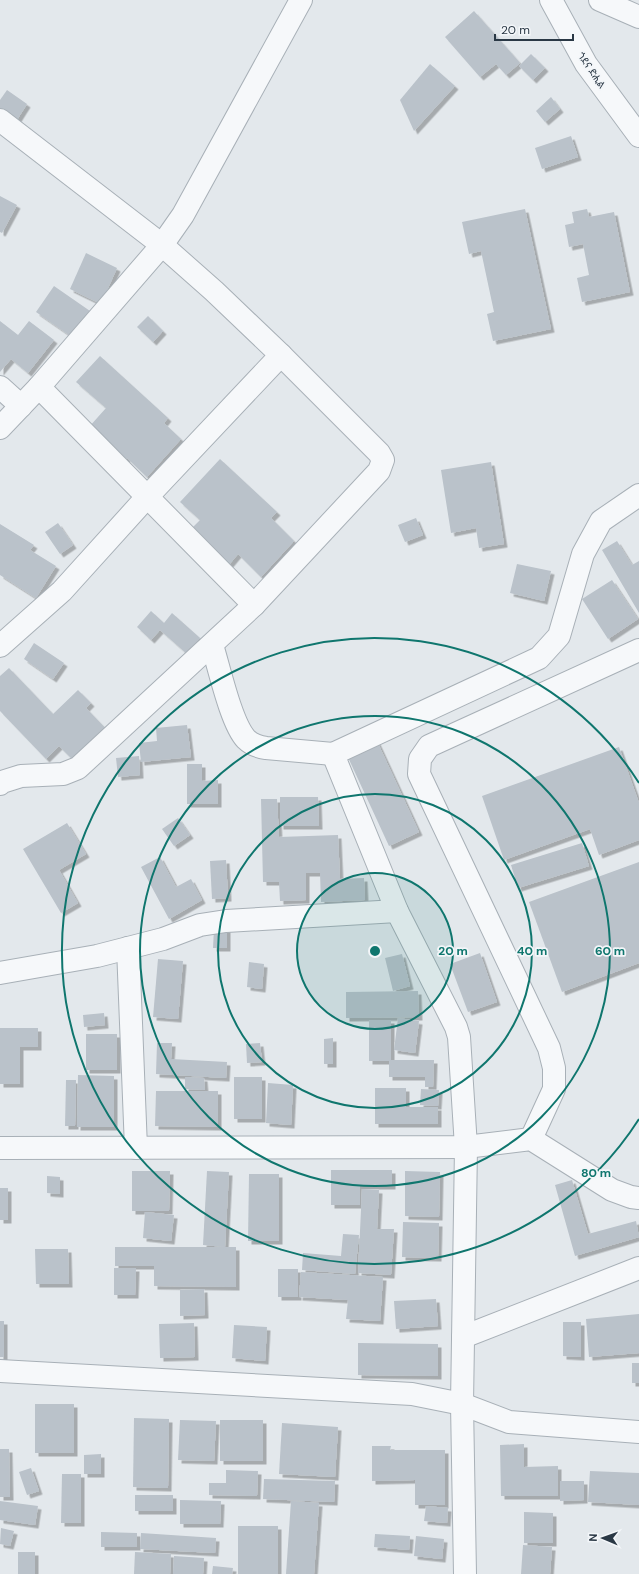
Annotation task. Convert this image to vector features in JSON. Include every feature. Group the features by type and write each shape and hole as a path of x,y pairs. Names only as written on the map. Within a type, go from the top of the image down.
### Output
{"street":[{"path":"0,428 39,388 162,244 183,215 301,0"},
{"name":"ጎደና ድሒል","path":"551,0 586,64 639,136"},
{"path":"600,0 639,17"},
{"path":"0,120 162,244 281,355 379,453 382,460 379,471 254,605 78,768 63,774 21,776 0,784"},
{"path":"0,646 62,591 147,497 281,355"},
{"path":"0,387 21,406"},
{"path":"39,388 254,605"},
{"path":"212,645 234,719 246,739 258,747 333,754 540,658 559,636 582,554 601,521 639,494"},
{"path":"531,1139 554,1090 554,1068 549,1048 419,774 420,759 429,746 639,650"},
{"path":"333,754 397,911 456,1027 459,1037 466,1147 462,1404 465,1574"},
{"path":"0,973 97,956 163,939 200,925 226,921 397,911"},
{"path":"128,948 136,1148"},
{"path":"0,1148 466,1147 531,1139 612,1190 631,1197 639,1198"},
{"path":"463,1337 639,1268"},
{"path":"0,1371 412,1394 462,1404 509,1422 639,1432"}],"building":[{"path":"474,11 520,63 506,75 496,64 480,77 445,37"},
{"path":"531,54 545,68 533,80 519,66"},
{"path":"430,64 455,86 414,131 400,100"},
{"path":"7,90 27,104 15,123 0,113 0,100"},
{"path":"551,97 560,109 545,122 536,111"},
{"path":"571,136 578,157 542,169 535,148"},
{"path":"0,196 17,205 2,233 0,232"},
{"path":"525,209 551,329 493,341 487,314 494,312 481,251 469,254 462,222"},
{"path":"587,209 589,217 614,212 630,292 582,302 577,278 589,275 583,244 569,247 565,225 574,223 572,212"},
{"path":"86,253 117,268 101,304 70,289"},
{"path":"54,286 90,311 72,337 36,312"},
{"path":"148,316 163,331 153,342 137,327"},
{"path":"0,321 18,335 29,321 54,340 28,373 11,359 0,372"},
{"path":"100,356 168,418 164,423 181,439 147,477 127,458 125,460 89,427 106,408 76,382"},
{"path":"220,459 277,512 271,518 294,541 261,577 238,554 228,566 190,530 200,520 180,502"},
{"path":"491,462 504,544 479,548 476,528 451,533 441,470"},
{"path":"416,518 423,535 405,542 398,525"},
{"path":"58,523 73,545 60,554 45,532"},
{"path":"0,524 34,545 30,550 56,566 36,598 0,575"},
{"path":"617,541 632,565 639,561 639,613 602,550"},
{"path":"517,564 551,571 544,601 510,593"},
{"path":"612,580 638,619 608,639 582,599"},
{"path":"151,611 164,623 172,613 200,638 186,653 160,630 151,640 137,627"},
{"path":"34,643 64,663 53,679 24,659"},
{"path":"9,668 53,714 78,690 91,703 86,708 110,733 77,764 59,746 46,759 0,711 0,676"},
{"path":"187,725 191,757 141,762 139,743 157,741 156,728"},
{"path":"376,739 419,832 389,846 346,753"},
{"path":"619,747 639,803 639,840 599,855 590,829 504,860 482,796"},
{"path":"139,756 140,775 118,777 116,758"},
{"path":"187,764 202,764 202,781 218,780 218,804 187,804"},
{"path":"280,797 318,797 319,826 280,826"},
{"path":"261,799 277,799 279,837 338,835 340,879 364,878 365,900 321,902 320,873 306,873 306,900 280,901 279,882 263,882"},
{"path":"178,818 190,835 174,846 162,829"},
{"path":"67,823 86,854 59,870 78,903 61,913 23,849"},
{"path":"582,843 589,866 518,888 511,865"},
{"path":"160,857 176,887 191,879 202,900 169,919 141,867"},
{"path":"226,860 228,898 212,899 210,861"},
{"path":"639,862 639,963 562,992 529,902"},
{"path":"214,929 227,929 227,948 213,948"},
{"path":"480,953 497,1002 468,1012 450,964"},
{"path":"402,954 410,986 393,991 385,958"},
{"path":"158,959 183,961 178,1019 153,1017"},
{"path":"249,962 264,964 262,989 247,987"},
{"path":"418,991 419,1017 346,1018 346,992"},
{"path":"104,1013 105,1025 84,1027 83,1015"},
{"path":"398,1018 419,1021 415,1053 394,1050"},
{"path":"369,1020 391,1020 391,1060 434,1060 433,1087 425,1087 425,1077 389,1077 389,1061 369,1061"},
{"path":"0,1028 38,1028 38,1047 20,1047 20,1084 0,1084"},
{"path":"86,1034 117,1034 117,1070 86,1070"},
{"path":"333,1038 333,1064 324,1064 324,1039"},
{"path":"157,1043 172,1043 171,1059 227,1062 226,1078 156,1074"},
{"path":"260,1043 262,1062 247,1063 246,1044"},
{"path":"78,1075 114,1076 114,1127 77,1127"},
{"path":"185,1077 204,1078 205,1090 185,1089"},
{"path":"234,1077 262,1077 262,1119 234,1119"},
{"path":"66,1080 76,1080 75,1126 65,1126"},
{"path":"268,1083 293,1085 291,1125 266,1123"},
{"path":"375,1088 406,1088 406,1107 438,1107 438,1124 375,1124"},
{"path":"421,1089 439,1090 438,1106 420,1105"},
{"path":"156,1091 218,1091 218,1127 155,1126"},
{"path":"331,1170 392,1170 392,1186 360,1186 360,1205 331,1205"},
{"path":"132,1171 170,1171 169,1211 132,1211"},
{"path":"207,1171 229,1172 225,1247 203,1245"},
{"path":"405,1171 440,1172 439,1217 405,1216"},
{"path":"249,1174 279,1174 279,1241 248,1241"},
{"path":"47,1176 60,1177 60,1194 47,1193"},
{"path":"572,1180 588,1234 636,1221 639,1237 575,1256 555,1185"},
{"path":"0,1188 8,1188 8,1220 0,1220"},
{"path":"362,1189 379,1190 377,1229 394,1229 391,1275 358,1273"},
{"path":"145,1212 174,1215 171,1241 143,1238"},
{"path":"403,1222 439,1223 438,1258 402,1257"},
{"path":"343,1234 359,1235 355,1274 302,1270 303,1253 341,1256"},
{"path":"115,1247 236,1247 236,1287 154,1286 154,1266 115,1266"},
{"path":"35,1249 68,1249 69,1284 36,1284"},
{"path":"114,1268 136,1268 135,1295 114,1295"},
{"path":"278,1269 298,1269 298,1297 278,1297"},
{"path":"301,1272 383,1277 380,1321 346,1319 348,1300 299,1297"},
{"path":"204,1289 205,1315 180,1316 180,1290"},
{"path":"436,1299 438,1326 396,1329 394,1301"},
{"path":"639,1314 639,1353 589,1357 586,1319"},
{"path":"0,1321 4,1321 4,1357 0,1357"},
{"path":"563,1322 581,1322 581,1357 563,1356"},
{"path":"194,1323 195,1357 160,1358 159,1324"},
{"path":"234,1325 267,1327 265,1361 232,1358"},
{"path":"358,1343 438,1344 438,1376 358,1375"},
{"path":"632,1363 639,1363 639,1383 632,1383"},
{"path":"35,1404 74,1404 74,1453 35,1453"},
{"path":"134,1418 169,1419 168,1488 133,1487"},
{"path":"180,1420 216,1421 214,1461 178,1460"},
{"path":"220,1420 263,1420 263,1461 220,1461"},
{"path":"282,1423 338,1427 335,1477 279,1474"},
{"path":"524,1444 524,1467 558,1466 558,1496 501,1496 500,1445"},
{"path":"372,1446 391,1446 390,1450 445,1450 445,1505 415,1505 415,1480 372,1481"},
{"path":"0,1449 9,1449 10,1497 0,1497"},
{"path":"101,1454 101,1474 84,1474 84,1455"},
{"path":"31,1468 39,1491 27,1495 19,1472"},
{"path":"226,1470 258,1471 257,1496 209,1495 209,1483 226,1483"},
{"path":"590,1471 639,1473 639,1505 588,1502"},
{"path":"62,1474 81,1474 81,1523 61,1523"},
{"path":"264,1479 335,1481 334,1502 263,1499"},
{"path":"560,1481 584,1481 584,1500 560,1501"},
{"path":"135,1495 173,1495 173,1511 135,1511"},
{"path":"180,1500 221,1501 220,1524 180,1524"},
{"path":"0,1501 38,1506 35,1525 0,1520"},
{"path":"291,1501 319,1503 314,1574 286,1574"},
{"path":"426,1506 448,1508 447,1523 424,1521"},
{"path":"524,1512 553,1513 553,1543 524,1543"},
{"path":"238,1526 278,1526 278,1574 238,1574"},
{"path":"1,1528 14,1531 10,1546 0,1544"},
{"path":"101,1532 137,1533 137,1547 101,1547"},
{"path":"141,1533 216,1538 215,1553 140,1549"},
{"path":"375,1534 410,1536 409,1550 374,1547"},
{"path":"416,1536 444,1539 442,1559 414,1556"},
{"path":"523,1545 552,1547 550,1574 521,1574"},
{"path":"18,1552 35,1552 35,1574 18,1574"},
{"path":"135,1552 171,1554 170,1574 134,1574"},
{"path":"174,1556 204,1558 203,1574 173,1574"},
{"path":"213,1566 233,1568 232,1574 212,1574"}]}
